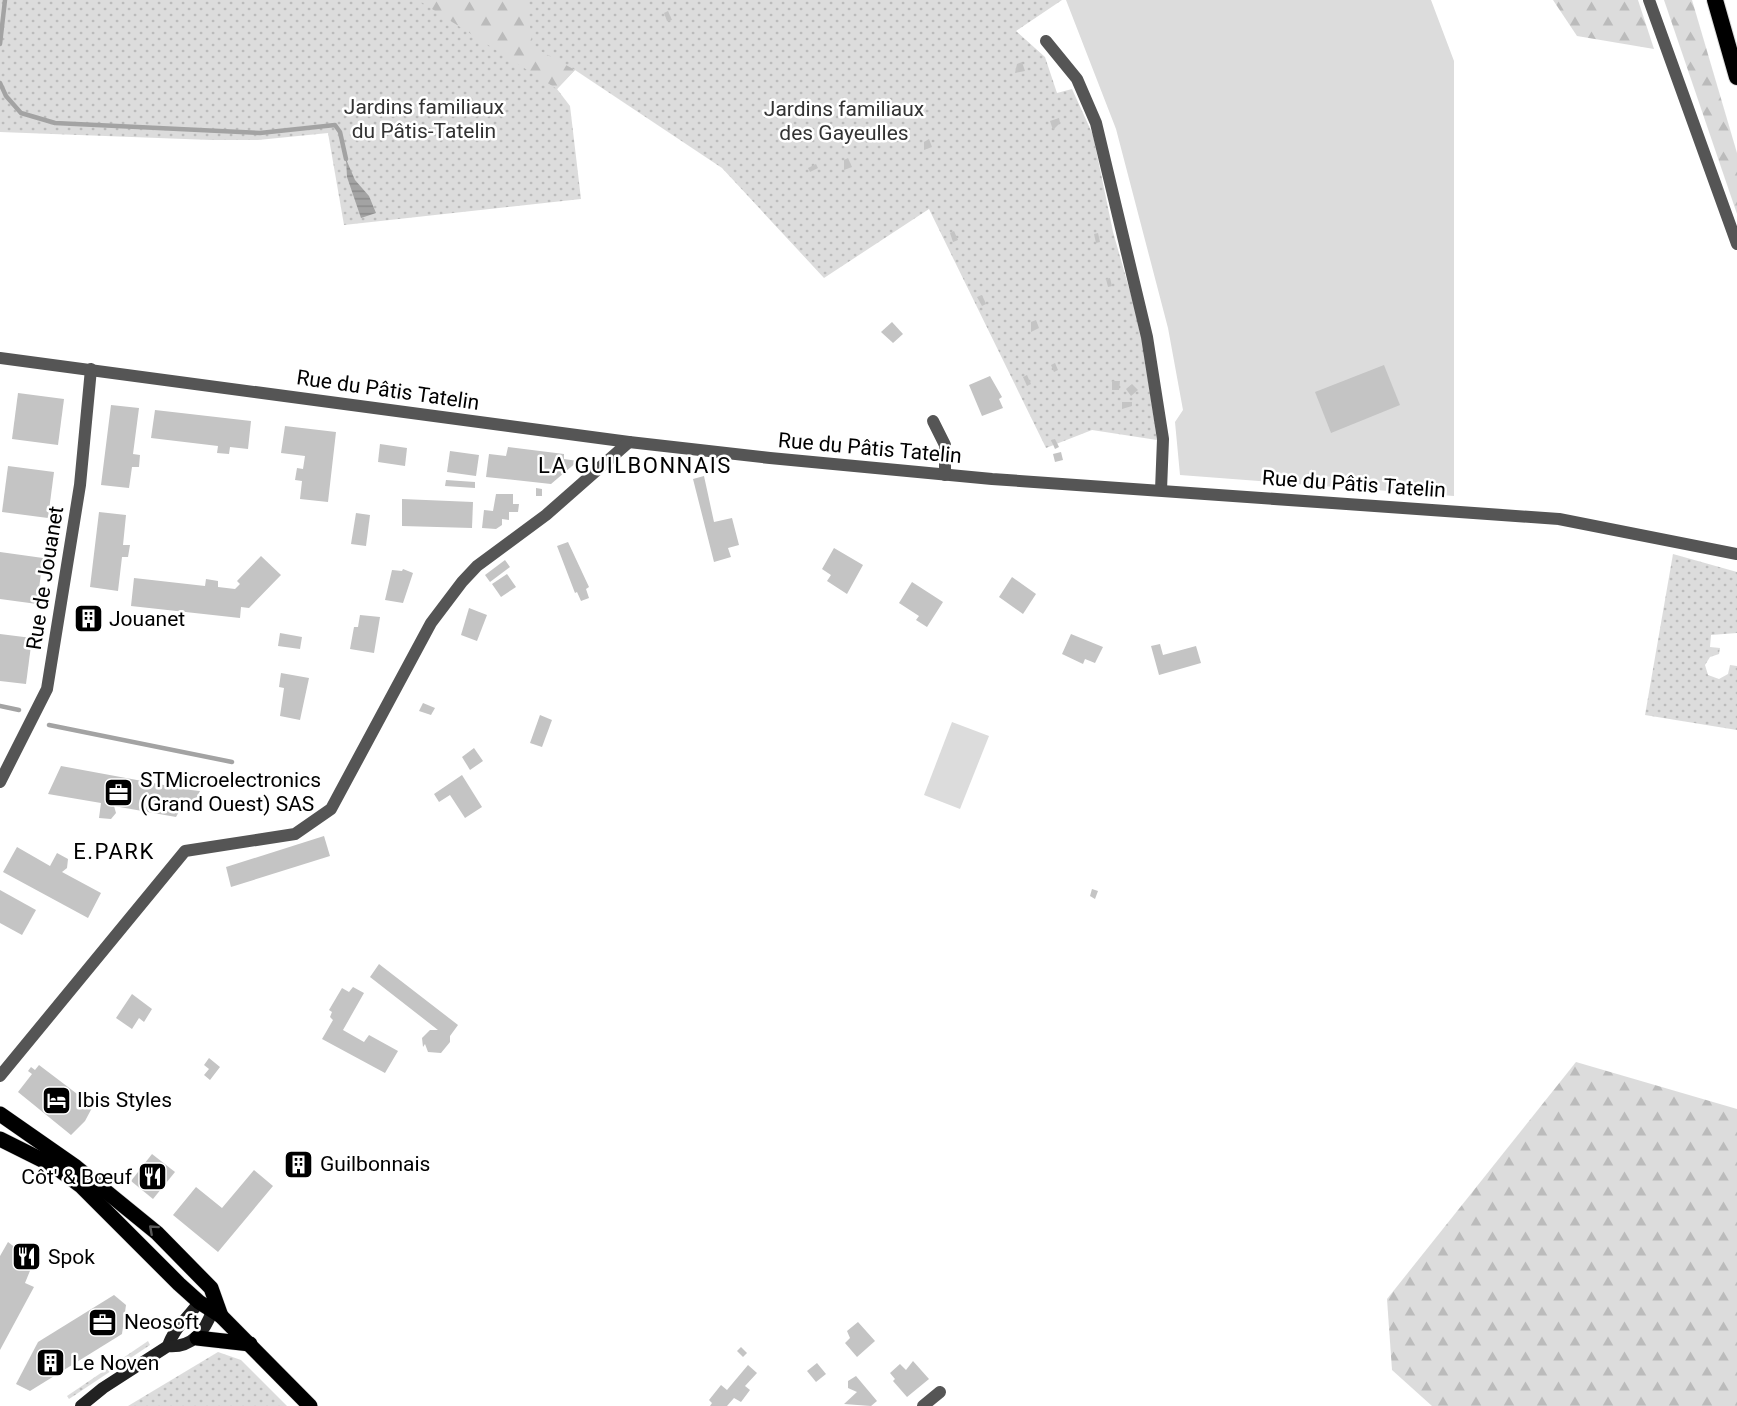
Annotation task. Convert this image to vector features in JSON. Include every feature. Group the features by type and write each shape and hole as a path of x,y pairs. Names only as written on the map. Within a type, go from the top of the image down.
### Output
{"highway":[{"path":"1715,0 1737,76"}],"main road":[{"path":"0,1114 76,1167 134,1213 211,1288 217,1314"},
{"path":"0,1139 54,1166 71,1178 199,1302 217,1314 250,1344 310,1406"},
{"path":"81,1406 168,1346 172,1334 211,1288"},
{"path":"168,1346 180,1347 196,1338 217,1314"},
{"path":"196,1338 250,1344"}],"street":[{"path":"1649,0 1737,244"},
{"path":"1046,41 1077,79 1095,123 1147,338 1163,439 1161,490"},
{"name":"Rue du Pâtis Tatelin","path":"0,358 629,442 945,475 1559,519 1737,554"},
{"name":"Rue de Jouanet","path":"0,782 47,689 80,484 91,369"},
{"path":"933,421 945,445 945,475"},
{"path":"0,1076 185,851 295,834 332,809 431,623 462,582 477,566 546,514 629,442"},
{"path":"923,1406 940,1392"}],"green space":[{"path":"0,0 1062,0 1016,31 1045,57 1057,93 1072,89 1093,135 1113,232 1141,330 1157,440 1092,430 1046,448 929,209 824,278 722,168 575,70 557,89 570,106 581,199 344,225 328,133 258,140 211,140 0,132"},
{"path":"418,0 526,0 533,47 575,70 557,89"},
{"path":"1066,0 1431,0 1454,61 1454,496 1180,475 1175,422 1183,410 1168,328 1116,129"},
{"path":"1553,0 1638,0 1654,49 1577,36"},
{"path":"1664,0 1692,0 1737,153 1737,214"},
{"path":"1673,554 1737,572 1737,633 1711,635 1710,647 1720,648 1719,654 1710,657 1705,665 1708,675 1719,679 1728,674 1730,665 1737,666 1737,730 1645,715"},
{"path":"952,722 989,736 960,809 924,795"},
{"path":"1576,1062 1737,1109 1737,1406 1432,1406 1392,1370 1387,1299"},
{"path":"148,1341 150,1345 69,1399 67,1396"},
{"path":"218,1352 241,1360 287,1406 128,1406"}],"shaded area":[{"path":"346,159 355,180 369,196 376,213 361,218 347,177"}],"building":[{"path":"668,11 672,20 667,21 664,13"},
{"path":"1022,62 1025,71 1015,73 1017,64"},
{"path":"1059,118 1060,123 1053,130 1050,121"},
{"path":"873,134 875,138 866,143 864,138"},
{"path":"929,139 932,147 924,150 924,142"},
{"path":"848,158 852,167 844,170 844,160"},
{"path":"816,164 818,168 810,172 808,168"},
{"path":"954,231 958,240 953,242 950,233"},
{"path":"1098,233 1100,242 1096,243 1094,234"},
{"path":"1110,278 1112,286 1108,287 1106,279"},
{"path":"982,295 986,304 982,306 977,297"},
{"path":"1036,320 1039,328 1031,332 1031,322"},
{"path":"892,322 903,334 893,343 881,332"},
{"path":"1055,363 1058,370 1054,372 1051,365"},
{"path":"1384,365 1400,405 1331,433 1315,392"},
{"path":"1027,375 1031,384 1027,386 1023,377"},
{"path":"990,376 1002,397 999,399 1003,408 982,416 969,385"},
{"path":"1112,381 1120,381 1119,390 1112,390"},
{"path":"1132,384 1138,390 1131,396 1126,389"},
{"path":"18,393 64,399 58,445 12,439"},
{"path":"1122,402 1132,402 1132,406 1122,409"},
{"path":"111,405 139,408 133,454 140,455 139,467 132,467 129,488 101,485"},
{"path":"155,410 251,421 248,449 230,447 229,454 217,453 218,446 151,438"},
{"path":"285,426 336,432 328,502 300,499 302,481 295,480 297,468 303,469 305,456 281,453"},
{"path":"1055,439 1059,447 1055,449 1051,440"},
{"path":"380,444 407,448 405,466 378,462"},
{"path":"508,447 564,454 564,459 578,461 551,484 486,477 489,454 506,456"},
{"path":"450,451 479,455 476,476 447,472"},
{"path":"883,452 892,453 891,458 882,457"},
{"path":"1061,452 1063,460 1055,462 1053,454"},
{"path":"8,466 54,472 48,518 2,512"},
{"path":"704,476 714,522 732,518 739,545 728,548 731,557 714,562 693,479"},
{"path":"446,480 475,482 475,488 445,486"},
{"path":"536,488 542,489 542,496 536,496"},
{"path":"496,494 513,494 513,504 519,504 518,512 509,512 509,520 502,519 502,525 496,529 482,528 484,510 493,511"},
{"path":"402,499 473,502 472,528 402,526"},
{"path":"99,512 126,515 123,545 130,545 128,557 122,557 118,591 90,587"},
{"path":"356,513 370,515 366,546 351,544"},
{"path":"568,542 589,587 586,589 589,598 581,601 577,592 575,593 557,546"},
{"path":"834,548 863,565 847,594 827,581 831,575 822,569"},
{"path":"0,552 43,558 37,604 0,599"},
{"path":"261,556 281,575 249,608 241,607 240,618 131,606 134,578 205,586 206,579 218,581 218,587 235,589 240,584 237,581"},
{"path":"505,560 510,567 490,582 485,575"},
{"path":"403,569 413,573 403,603 385,600 392,570 402,571"},
{"path":"507,574 516,587 501,597 492,584"},
{"path":"1012,577 1036,594 1023,614 999,597"},
{"path":"912,582 943,602 927,627 916,620 919,616 899,603"},
{"path":"469,608 487,615 477,641 461,635"},
{"name":"Jouanet","path":"86,612 92,612 89,626 84,625"},
{"path":"360,615 380,617 374,653 350,649 354,627 358,627"},
{"path":"280,633 302,637 300,649 278,646"},
{"path":"0,634 32,638 26,684 0,681"},
{"path":"1071,634 1103,647 1095,663 1085,659 1083,664 1062,654"},
{"path":"1160,644 1163,655 1196,646 1201,663 1159,675 1151,646"},
{"path":"281,673 309,678 300,720 280,716 284,688 279,687"},
{"path":"423,703 435,708 431,715 419,711"},
{"path":"540,715 552,720 542,747 530,743"},
{"path":"474,748 483,761 470,770 462,757"},
{"name":"STMicroelectronics (Grand Ouest) SAS","path":"61,766 200,791 191,808 182,806 176,817 114,806 116,813 111,819 99,818 101,803 48,794"},
{"path":"462,775 482,807 465,818 450,795 439,802 434,794"},
{"path":"324,836 330,856 231,887 226,867"},
{"path":"17,847 50,866 57,853 68,859 67,868 62,872 101,893 88,918 3,872"},
{"path":"1092,889 1098,891 1095,899 1090,896"},
{"path":"0,890 36,910 22,935 0,923"},
{"path":"379,964 458,1025 450,1036 450,1042 441,1053 428,1052 425,1044 423,1047 422,1038 430,1030 438,1030 370,977"},
{"path":"353,987 364,993 343,1030 364,1042 369,1035 398,1051 385,1073 322,1039 333,1020 330,1017 332,1012 329,1010 342,988 349,992"},
{"path":"132,994 152,1009 144,1022 139,1018 132,1029 116,1018"},
{"path":"209,1058 220,1067 210,1080 204,1075 209,1069 204,1065"},
{"name":"Ibis Styles","path":"39,1065 93,1106 85,1121 71,1135 18,1092 32,1074 28,1071 31,1067 35,1070"},
{"name":"Côt' & Bœuf","path":"152,1154 175,1172 153,1199 131,1181"},
{"name":"Guilbonnais","path":"300,1159 304,1162 298,1169 294,1166"},
{"path":"254,1170 273,1186 218,1252 173,1215 196,1187 222,1208"},
{"path":"8,1242 17,1249 18,1247 36,1256 25,1283 34,1287 0,1350 0,1256"},
{"name":"Le Noven","path":"114,1295 126,1305 122,1334 30,1391 16,1384 38,1342"},
{"path":"858,1322 875,1341 857,1357 845,1343 850,1338 847,1331"},
{"path":"741,1347 747,1353 743,1357 737,1351"},
{"path":"913,1361 929,1379 907,1397 893,1381 895,1379 890,1373 900,1364 906,1370"},
{"path":"817,1363 826,1374 816,1382 807,1371"},
{"path":"748,1365 757,1373 745,1386 750,1390 741,1402 734,1398 727,1406 710,1406 712,1403 709,1400 721,1385 727,1390"},
{"path":"856,1376 877,1401 871,1406 844,1404 857,1392 848,1388 848,1381"}],"waterway":[{"path":"0,44 5,0"},
{"path":"0,83 6,96 21,113 55,123 260,133 335,125 340,132 346,159"},
{"path":"0,706 19,710"},
{"path":"49,725 232,762"}],"place":[{"name":"Jouanet","path":"88,619"},
{"name":"STMicroelectronics (Grand Ouest) SAS","path":"119,792"},
{"name":"Ibis Styles","path":"56,1100"},
{"name":"Guilbonnais","path":"299,1164"},
{"name":"Côt' & Bœuf","path":"153,1177"},
{"name":"Spok","path":"27,1257"},
{"name":"Neosoft","path":"103,1322"},
{"name":"Le Noven","path":"51,1363"}],"district":[{"name":"LA GUILBONNAIS","path":"635,465"},
{"name":"E.PARK","path":"114,851"}],"park label":[{"name":"Jardins familiaux du Pâtis-Tatelin","path":"424,119"},
{"name":"Jardins familiaux des Gayeulles","path":"844,121"}]}
